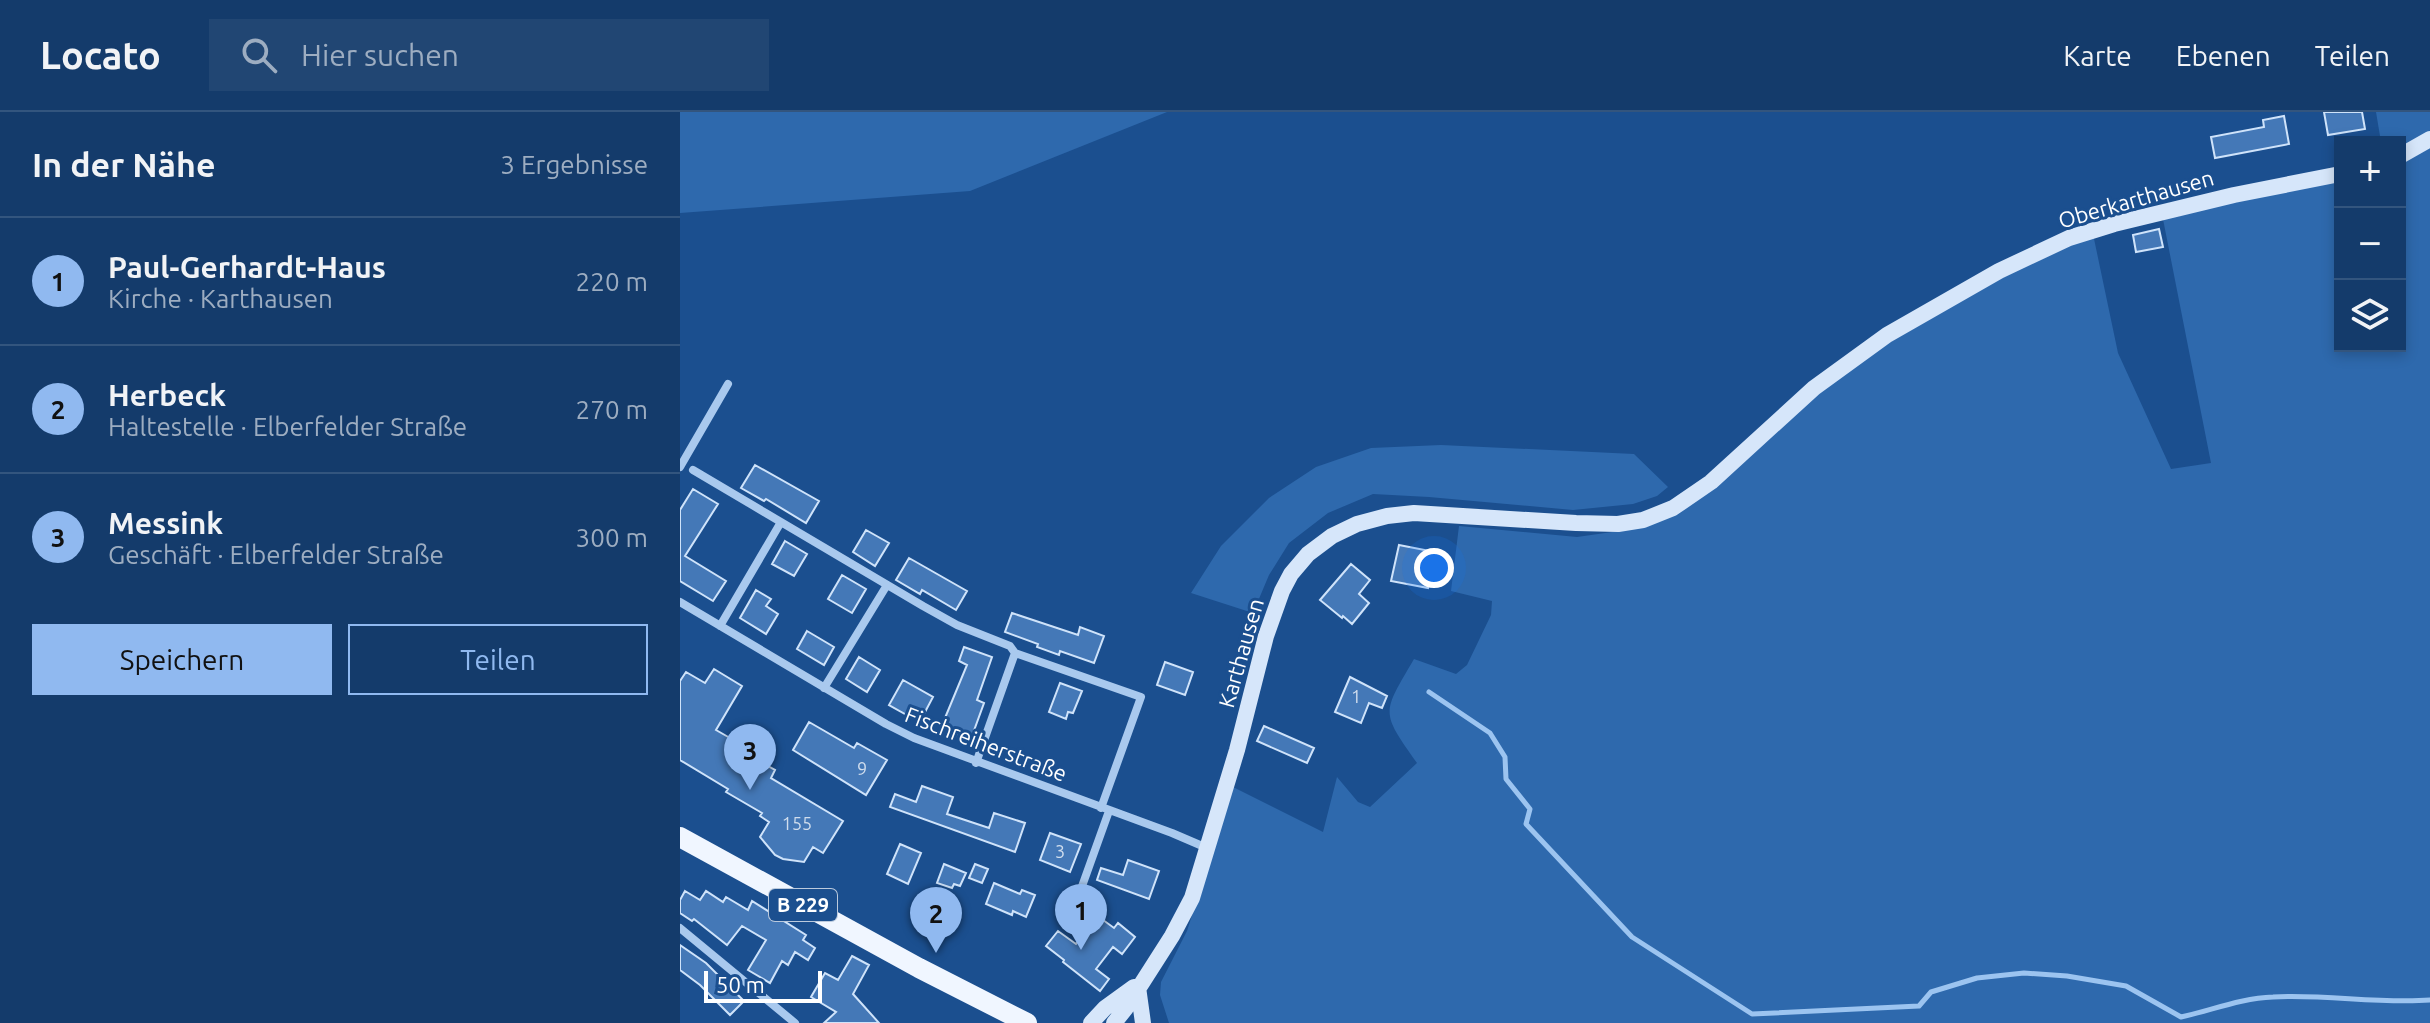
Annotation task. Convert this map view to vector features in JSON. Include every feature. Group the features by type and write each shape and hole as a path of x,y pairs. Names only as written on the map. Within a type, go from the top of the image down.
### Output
{"main road":[{"path":"2406,153 2430,139"},
{"name":"Oberkarthausen","path":"1576,523 1643,520 1673,508 1711,482 1814,388 1887,335 1999,271 2069,238 2220,198 2334,175"},
{"name":"Karthausen","path":"1114,1023 1192,898 1233,763 1273,613 1291,574 1308,554 1332,536 1357,524 1387,516 1414,513 1576,523"},
{"name":"B 229","path":"680,837 896,956 1027,1023"},
{"path":"1140,984 1143,1023"},
{"name":"Karthausen","path":"1091,1023 1105,1008 1140,984"}],"street":[{"path":"680,467 728,384"},
{"path":"693,470 957,625 1010,646 1015,653 1141,697 1076,903"},
{"path":"720,626 781,522"},
{"path":"824,688 887,585"},
{"name":"Fischreiherstraße","path":"680,602 914,738 1207,849"},
{"path":"976,763 1015,653"},
{"path":"680,928 795,1023"}],"shaded area":[{"path":"680,112 1167,112 970,191 680,213"},
{"path":"2376,112 2430,112 2430,133 2406,146 2406,136 2380,136"},
{"path":"2430,139 2430,1023 1169,1023 1160,995 1161,982 1187,931 1233,787 1323,832 1337,777 1358,802 1370,807 1417,763 1391,722 1391,702 1396,691 1414,659 1456,674 1467,665 1491,615 1492,601 1451,591 1459,526 1577,537 1619,531 1674,511 1817,391 1955,299 2093,234 2118,353 2171,469 2211,463 2162,214 2334,172 2334,352 2406,352 2406,151"},
{"path":"1441,445 1634,454 1668,487 1657,496 1633,504 1573,510 1373,494 1328,513 1289,543 1269,575 1253,613 1191,593 1221,546 1269,498 1316,467 1371,448"}],"building":[{"path":"2324,112 2362,112 2365,129 2328,135"},
{"path":"2284,116 2289,144 2215,158 2211,137 2264,127 2263,120"},
{"path":"2159,229 2163,247 2136,252 2133,235"},
{"path":"755,465 819,501 806,523 741,488"},
{"path":"693,489 718,504 685,556 726,581 713,601 680,581 680,510"},
{"path":"866,530 889,543 875,566 853,552"},
{"path":"785,541 807,554 794,576 772,564"},
{"path":"1399,545 1435,552 1428,588 1391,581"},
{"path":"909,558 967,591 956,610 922,590 920,594 896,580"},
{"path":"1351,564 1370,580 1359,594 1369,603 1352,624 1320,600"},
{"path":"842,575 866,589 852,613 828,599"},
{"path":"756,590 771,599 766,606 778,614 766,634 740,618"},
{"path":"1012,613 1078,635 1080,627 1104,636 1094,663 1060,651 1059,655 1005,632"},
{"path":"807,631 834,647 824,665 797,649"},
{"path":"964,647 992,657 977,700 984,703 972,736 958,731 956,736 940,730 967,665 959,661"},
{"path":"859,657 880,670 867,692 846,679"},
{"path":"1165,662 1193,672 1185,695 1157,685"},
{"path":"714,669 742,686 716,730 751,750 748,755 775,770 771,778 843,821 823,853 813,847 804,862 775,855 760,837 769,822 760,816 762,813 680,760 680,681 686,672 705,683"},
{"path":"1350,677 1387,696 1382,708 1369,703 1361,723 1335,712"},
{"path":"903,680 933,697 924,714 916,711 912,718 889,705"},
{"path":"1060,683 1082,691 1073,713 1068,712 1066,719 1049,712"},
{"path":"809,722 854,748 857,743 887,760 866,795 793,750"},
{"path":"1264,726 1314,748 1307,763 1257,741"},
{"path":"922,786 953,797 947,814 989,828 994,813 1025,823 1015,852 890,807 895,794 916,802"},
{"path":"1050,833 1081,844 1070,872 1040,860"},
{"path":"900,844 921,853 908,884 887,874"},
{"path":"1128,860 1159,871 1149,899 1097,880 1101,868 1123,875"},
{"path":"944,864 966,873 960,886 954,884 952,888 937,883"},
{"path":"975,864 988,869 982,883 969,878"},
{"path":"994,883 1020,894 1022,890 1035,895 1026,917 1013,911 1012,915 986,904"},
{"path":"685,891 700,900 706,891 723,902 726,897 748,910 752,901 806,935 803,940 815,948 808,960 795,952 788,965 782,961 770,983 748,970 766,940 742,926 727,945 694,919 692,921 680,913 680,900"},
{"path":"1099,917 1114,928 1118,923 1135,937 1122,954 1113,947 1096,969 1109,979 1100,991 1046,946 1058,931 1076,944"},
{"path":"680,945 706,963 744,1001 730,1015 680,970"},
{"path":"852,956 869,965 853,994 879,1023 824,1023 836,1012 811,997 825,973 838,980"}],"waterway":[{"path":"1429,692 1490,733 1505,757 1506,779 1530,809 1526,824 1632,937 1752,1014 1919,1006 1931,992 1977,978 2024,973 2067,976 2126,986 2181,1017 2238,1002 2273,997 2430,1000"}],"place":[{"name":"Messink","path":"750,790"},
{"name":"Paul-Gerhardt-Haus","path":"1081,950"},
{"name":"Herbeck","path":"936,953"}]}
